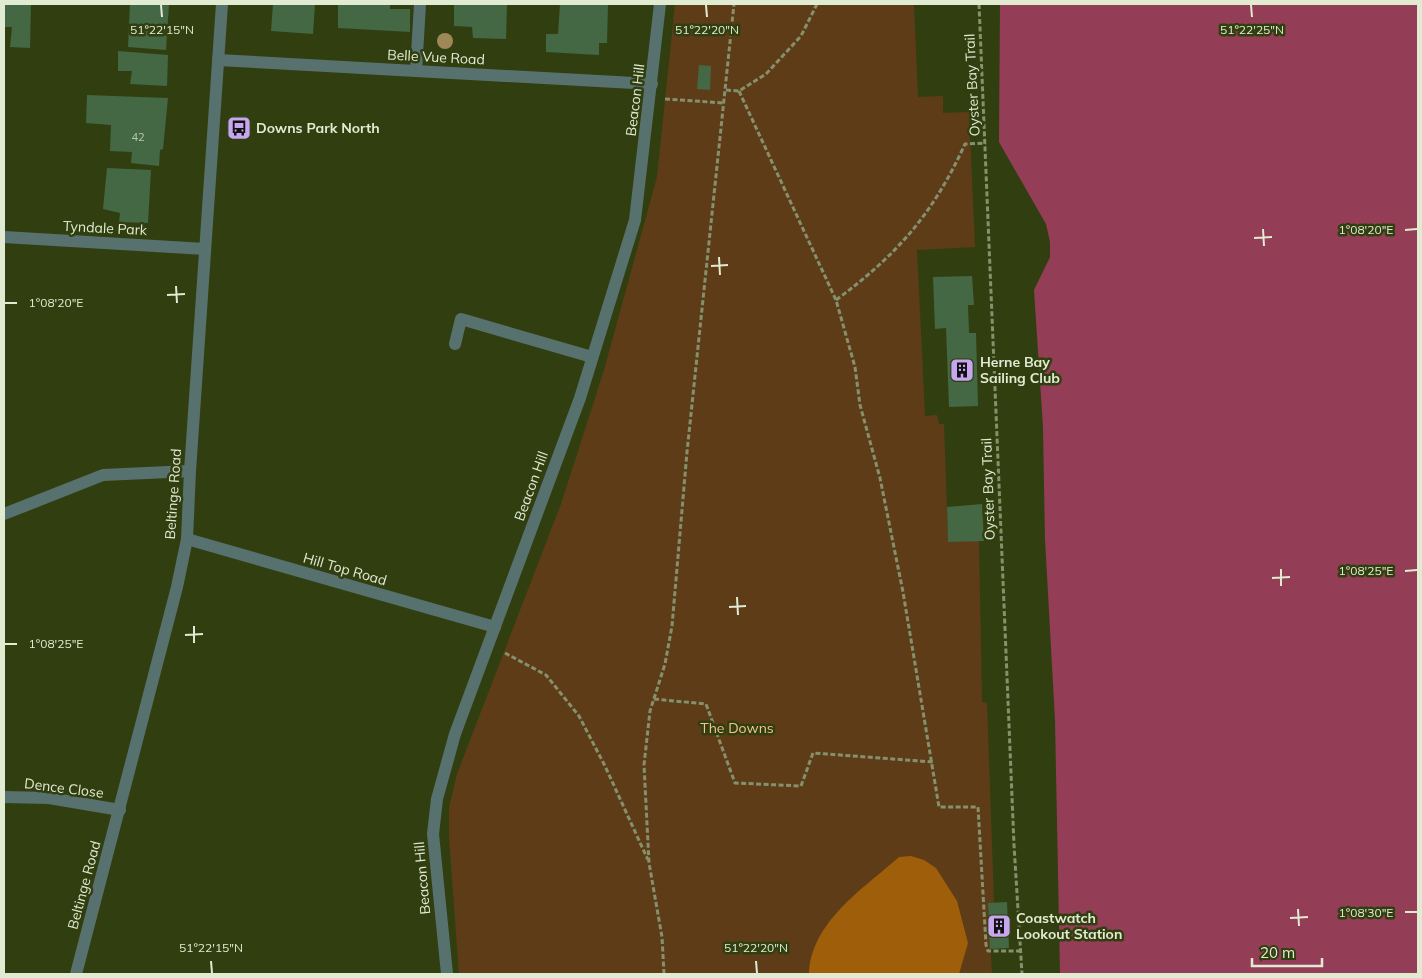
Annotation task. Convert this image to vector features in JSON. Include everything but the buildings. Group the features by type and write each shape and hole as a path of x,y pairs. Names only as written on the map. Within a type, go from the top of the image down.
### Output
{"street":[{"name":"Beltinge Road","path":"76,974 177,587 187,539 222,4"},
{"path":"416,71 420,4"},
{"name":"Beacon Hill","path":"447,974 434,852 437,799 455,734 580,398 635,220 660,4"},
{"name":"Belle Vue Road","path":"218,60 652,84"},
{"name":"Tyndale Park","path":"4,237 205,249"},
{"path":"455,344 461,318 592,357"},
{"path":"4,514 104,474 190,471"},
{"name":"Hill Top Road","path":"187,539 495,627"},
{"name":"Dence Close","path":"4,797 49,798 120,810"}],"path":[{"path":"664,974 662,938 649,863 644,764 650,711 665,664 672,626 686,452 734,4"},
{"path":"726,90 739,91 766,74 788,52 800,36 818,4"},
{"name":"Oyster Bay Trail","path":"979,4 1014,845 1022,974"},
{"path":"739,91 836,300 855,367 860,405 882,487 903,592 933,762 939,808 978,807 986,945 988,951 1021,951"},
{"path":"650,98 724,103"},
{"path":"836,300 867,277 898,248 929,211 950,176 965,144 986,143"},
{"path":"488,645 546,675 579,716 605,766 649,863"},
{"path":"654,699 706,704 735,783 801,786 813,753 933,762"}],"green space":[{"name":"The Downs","path":"675,4 914,4 918,97 943,96 943,113 969,112 975,247 917,250 925,416 937,415 939,424 944,424 948,541 979,541 982,702 987,703 994,903 988,904 992,974 459,974 449,838 449,807 457,774 561,504 604,370 657,177"}],"shaded area":[{"path":"1000,4 1418,4 1418,974 1060,974 1055,720 1045,539 1043,427 1034,290 1050,257 1050,242 1046,224 999,142"},
{"path":"911,856 924,860 936,868 957,901 968,943 959,974 809,974 812,955 819,938 841,908 899,857"}],"place":[{"name":"Downs Park North","path":"239,128"},
{"name":"Herne Bay Sailing Club","path":"962,370"},
{"name":"Coastwatch Lookout Station","path":"999,926"}]}
